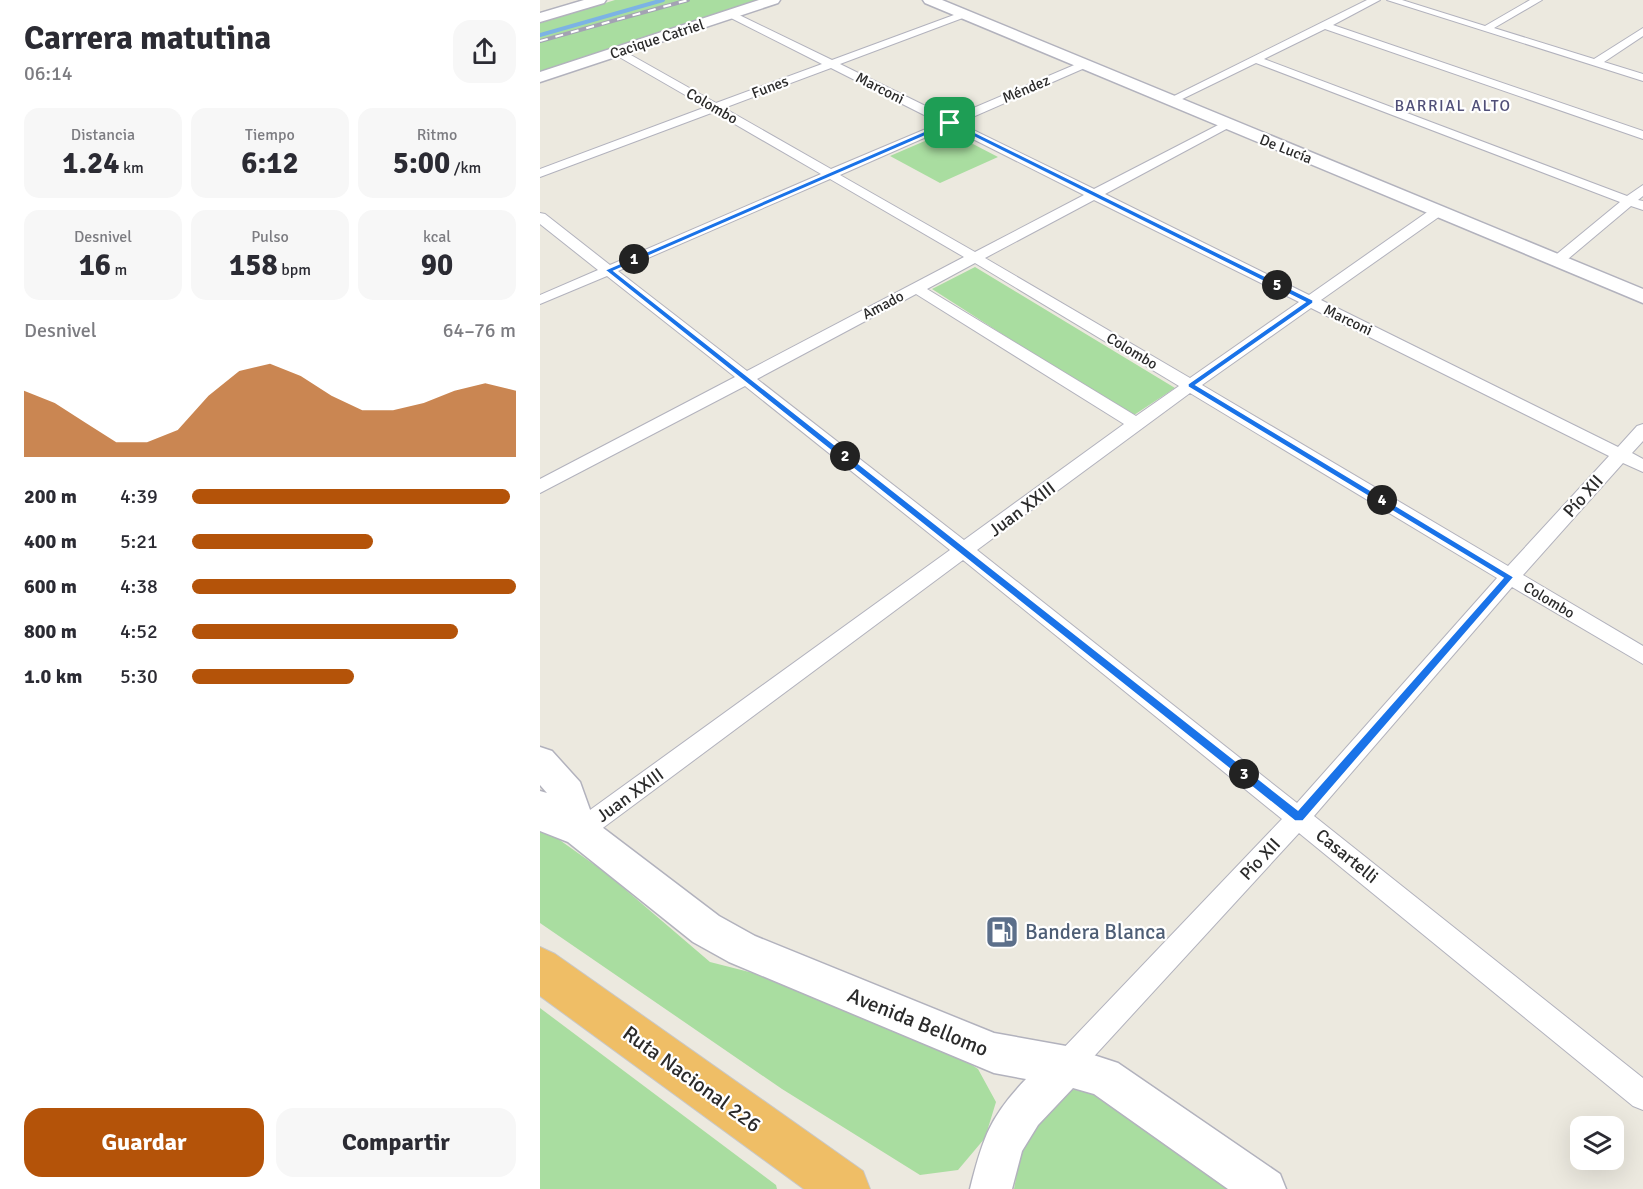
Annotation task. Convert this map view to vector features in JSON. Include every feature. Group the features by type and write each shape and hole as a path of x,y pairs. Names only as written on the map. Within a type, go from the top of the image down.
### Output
{"highway":[{"name":"Ruta Nacional 226","path":"540,969 833,1185"}],"street":[{"path":"540,10 574,0"},
{"path":"540,18 599,0"},
{"name":"Cacique Catriel","path":"540,77 773,0"},
{"name":"De Lucía","path":"930,0 1643,297"},
{"path":"1170,100 1375,0"},
{"path":"1392,0 1643,78"},
{"path":"1486,29 1537,0"},
{"name":"Marconi","path":"730,14 1643,466"},
{"name":"Funes","path":"540,173 965,14"},
{"path":"1324,25 1643,135"},
{"path":"1596,63 1643,31"},
{"name":"Colombo","path":"618,52 974,257 1643,656"},
{"path":"1255,59 1643,206"},
{"name":"Méndez","path":"540,300 1083,65"},
{"name":"Amado","path":"540,487 1226,124"},
{"path":"1557,261 1643,189"},
{"name":"Juan XXIII","path":"580,831 1136,424 1438,211"},
{"name":"Casartelli","path":"540,217 747,378 1299,818 1643,1096"},
{"path":"916,288 1136,424"},
{"name":"Pío XII","path":"991,1189 1004,1142 1024,1111 1299,818 1510,577 1643,430"},
{"path":"540,760 568,793 580,831"},
{"name":"Avenida Bellomo","path":"540,806 551,819 580,831 687,915 742,949 994,1053 1066,1066 1104,1077 1265,1189"}],"green space":[{"path":"615,0 764,0 540,73 540,23"},
{"path":"948,131 998,157 940,183 890,156"},
{"path":"975,267 1175,388 1131,417 932,289"},
{"path":"540,826 606,873 710,962 797,984 934,1040 978,1069 996,1102 985,1138 958,1170 920,1175 782,1089 540,923"},
{"path":"540,1008 776,1185 777,1189 540,1189"},
{"path":"1066,1089 1103,1093 1232,1189 1014,1189 1023,1142"}],"waterway":[{"path":"540,35 663,0"}],"railway":[{"path":"540,41 688,0"}],"place":[{"name":"Bandera Blanca","path":"1002,932"}],"district":[{"name":"BARRIAL ALTO","path":"1453,105"}],"route":[{"path":"950,123 1310,301 1190,385 1510,577 1299,818 609,270 950,123"}]}
